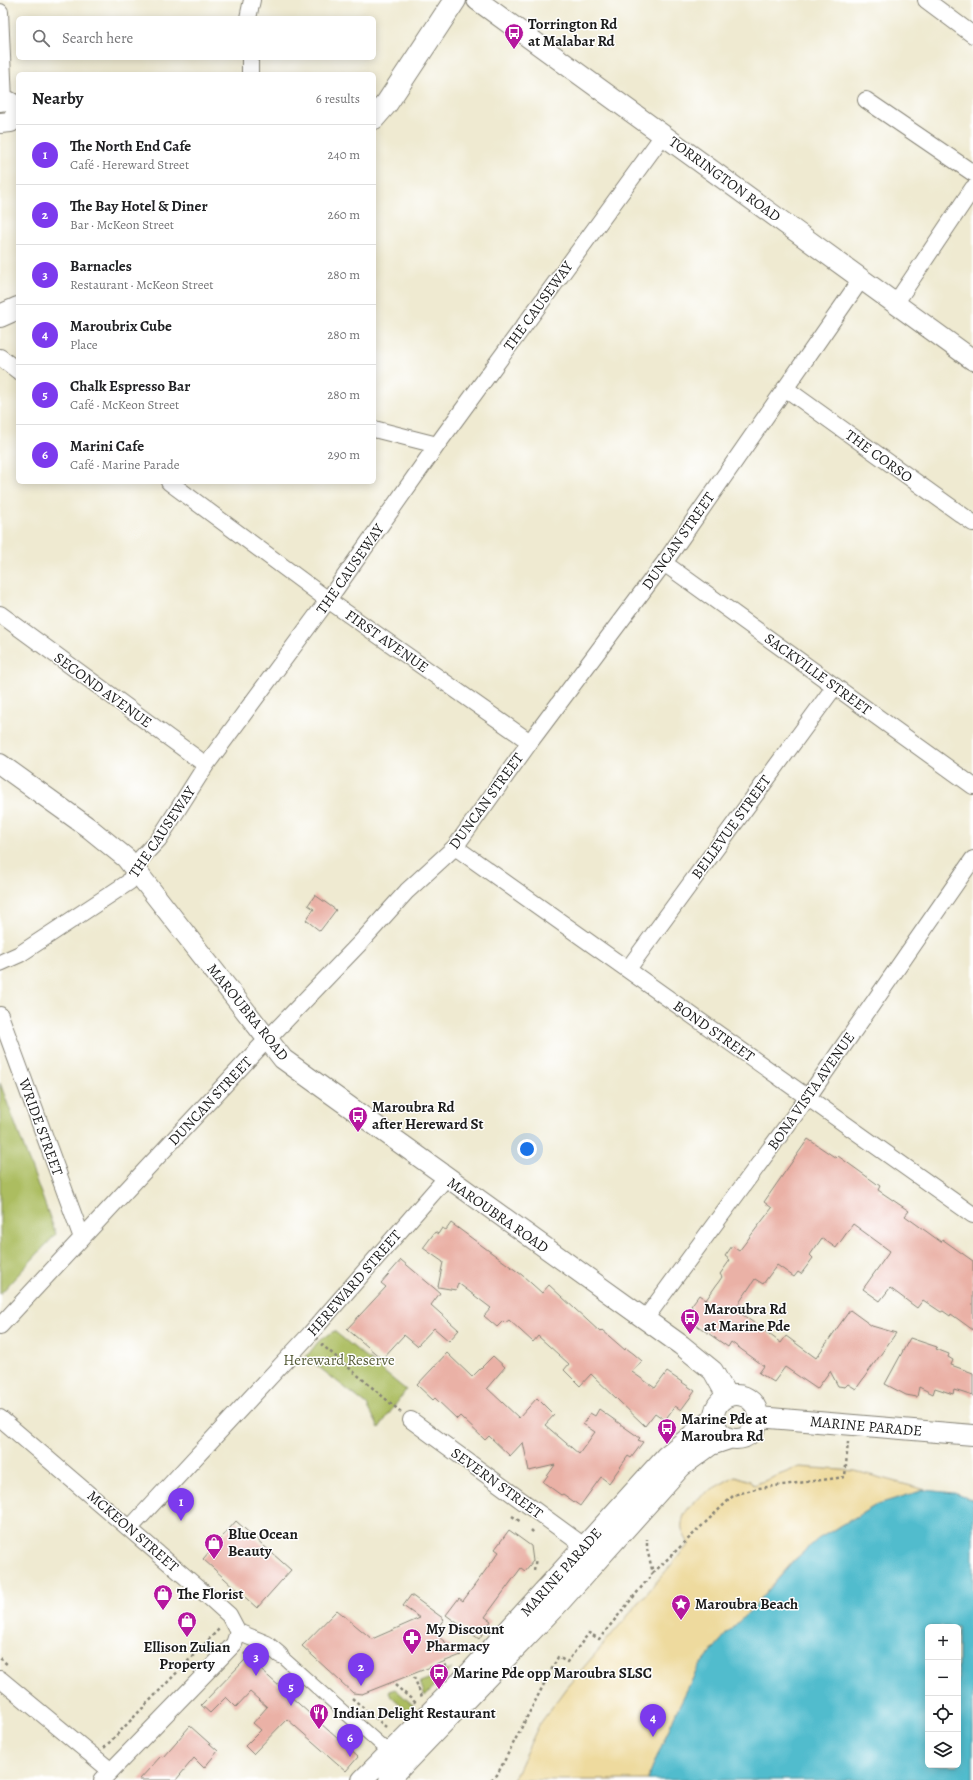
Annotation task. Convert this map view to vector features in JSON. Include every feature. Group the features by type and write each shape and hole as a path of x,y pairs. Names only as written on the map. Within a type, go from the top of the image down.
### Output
{"main road":[{"path":"376,116 387,103 455,0"},
{"path":"0,316 16,309"}],"street":[{"path":"248,16 252,0"},
{"name":"TORRINGTON ROAD","path":"477,0 664,134 973,360"},
{"path":"926,0 973,35"},
{"path":"0,12 8,110"},
{"path":"250,60 250,72"},
{"path":"866,100 973,173"},
{"name":"THE CAUSEWAY","path":"0,963 20,954 129,882 142,857 159,839 206,765 328,600 436,444 664,134"},
{"path":"895,304 973,188"},
{"name":"DUNCAN STREET","path":"0,1326 266,1040 361,942 407,891 455,847 530,742 664,562 862,278"},
{"path":"0,357 16,369"},
{"name":"THE CORSO","path":"785,388 973,523"},
{"path":"376,429 436,444"},
{"name":"FIRST AVENUE","path":"172,484 328,600 530,742"},
{"name":"SACKVILLE STREET","path":"664,562 973,786"},
{"name":"SECOND AVENUE","path":"0,614 206,765"},
{"name":"BELLEVUE STREET","path":"628,969 835,686"},
{"name":"MAROUBRA ROAD","path":"0,764 107,841 126,858 136,869 266,1040 283,1059 446,1178 681,1345 713,1371 727,1396"},
{"name":"BOND STREET","path":"455,847 973,1215"},
{"name":"BONA VISTA AVENUE","path":"645,1319 808,1097 973,859"},
{"name":"WRIDE STREET","path":"0,1015 82,1238"},
{"name":"HEREWARD STREET","path":"130,1528 310,1334 446,1178"},
{"path":"742,1395 754,1403 758,1417 757,1424 749,1436 736,1440 729,1439 718,1431 713,1418 716,1405 727,1396 742,1395"},
{"name":"MARINE PARADE","path":"758,1417 973,1434"},
{"name":"MCKEON STREET","path":"0,1418 130,1528 229,1615 236,1638"},
{"name":"MARINE PARADE","path":"362,1780 471,1671 666,1456 713,1418"},
{"name":"SEVERN STREET","path":"411,1420 584,1546"},
{"name":"MARINE PARADE","path":"389,1780 561,1601 681,1467 712,1445 729,1439"},
{"path":"6,1674 106,1776 236,1638 267,1644 389,1752"}],"path":[{"path":"310,1334 411,1420"},
{"path":"492,1780 497,1775 558,1657 566,1662 589,1633 599,1639 653,1573 734,1495 759,1488 845,1477 848,1442"},
{"path":"512,1516 520,1522"},
{"path":"531,1530 535,1534"},
{"path":"647,1539 647,1549 653,1573"},
{"path":"534,1570 536,1558"},
{"path":"102,1749 218,1629 236,1638 250,1658"},
{"path":"0,1658 6,1674"},
{"path":"444,1666 449,1664"},
{"path":"414,1678 423,1701"},
{"path":"395,1685 419,1706"},
{"path":"352,1698 386,1727"}],"green space":[{"path":"0,1083 56,1234 0,1294"},
{"name":"Hereward Reserve","path":"334,1331 406,1390 379,1428 367,1405 306,1357 318,1342"},
{"path":"452,1668 425,1696 420,1682 444,1673 443,1671"},
{"path":"395,1689 414,1706 409,1712 391,1696 389,1691"}],"sand":[{"name":"Maroubra Beach","path":"799,1467 855,1471 926,1490 878,1504 818,1539 794,1560 750,1611 728,1632 699,1666 677,1710 647,1780 513,1780 539,1725 566,1688 689,1544 682,1530 682,1520 692,1504 709,1491 735,1476 750,1481 754,1485"}],"water":[{"path":"924,1490 954,1493 973,1500 973,1780 647,1780 677,1710 699,1666 728,1632 750,1611 795,1560 818,1539 878,1504"}],"building":[{"path":"315,895 336,910 320,931 306,920 314,909 308,905"},
{"path":"808,1139 836,1158 838,1156 880,1186 878,1190 909,1211 905,1216 941,1242 942,1239 973,1261 973,1330 951,1314 950,1316 943,1311 941,1312 923,1300 917,1308 890,1288 880,1301 863,1289 890,1251 853,1224 836,1248 822,1238 810,1255 813,1258 801,1274 798,1272 794,1277 777,1265 763,1284 755,1279 735,1309 781,1343 786,1336 816,1358 850,1310 872,1326 896,1333 856,1389 848,1384 845,1387 838,1386 830,1371 817,1389 785,1367 774,1382 759,1373 764,1366 731,1342 728,1347 692,1322 693,1321 687,1316 693,1308 691,1306 699,1295 706,1300 722,1277 720,1274 730,1260 725,1256 732,1246 739,1251 772,1208 764,1202"},
{"path":"451,1223 522,1275 542,1293 549,1285 600,1332 602,1330 625,1350 626,1348 642,1361 632,1372 655,1388 667,1372 695,1391 681,1410 675,1406 665,1420 655,1413 645,1426 591,1374 580,1386 564,1370 569,1364 538,1336 533,1342 509,1320 505,1323 503,1321 497,1327 484,1316 491,1308 458,1283 456,1290 438,1287 443,1262 423,1248 435,1232 438,1234 442,1228 446,1230"},
{"path":"401,1260 440,1293 431,1305 459,1330 449,1341 434,1328 417,1346 404,1335 382,1359 347,1329 386,1287 381,1283"},
{"path":"910,1338 937,1347 936,1349 949,1354 948,1357 953,1360 951,1365 973,1373 973,1396 954,1390 953,1394 935,1388 933,1394 919,1387 917,1397 906,1395 885,1384"},
{"path":"447,1353 472,1377 493,1356 505,1367 487,1388 519,1418 537,1398 554,1415 545,1425 579,1454 595,1432 583,1424 590,1413 595,1416 599,1409 640,1438 638,1440 643,1442 631,1458 628,1456 609,1483 601,1477 580,1506 543,1482 555,1465 529,1471 523,1442 510,1456 489,1436 485,1440 460,1416 457,1419 435,1398 433,1400 417,1385"},
{"path":"236,1521 291,1570 257,1608 203,1559"},
{"path":"509,1530 531,1546 533,1561 525,1571 521,1568 485,1617 491,1621 479,1639 446,1615 459,1598 463,1601 499,1552 495,1549"},
{"path":"411,1595 444,1619 434,1633 461,1655 362,1694 353,1693 302,1646 337,1610 372,1639 420,1618 403,1606"},
{"path":"245,1660 250,1660 358,1757 346,1771 287,1719 253,1754 245,1746 261,1730 253,1723 267,1707 250,1692 236,1707 226,1697 210,1713 201,1705"},
{"path":"190,1726 218,1751 204,1768 194,1758 176,1780 139,1780 161,1756 163,1757"}],"place":[{"name":"Torrington Rd at Malabar Rd","path":"514,50"},
{"name":"Maroubra Rd after Hereward St","path":"358,1133"},
{"name":"Maroubra Rd at Marine Pde","path":"690,1335"},
{"name":"Marine Pde at Maroubra Rd","path":"667,1445"},
{"name":"The North End Cafe","path":"181,1521"},
{"name":"Blue Ocean Beauty","path":"214,1560"},
{"name":"The Florist","path":"163,1611"},
{"name":"Maroubra Beach","path":"681,1621"},
{"name":"Ellison Zulian Property","path":"187,1638"},
{"name":"My Discount Pharmacy","path":"412,1655"},
{"name":"Barnacles","path":"256,1676"},
{"name":"The Bay Hotel & Diner","path":"361,1686"},
{"name":"Marine Pde opp Maroubra SLSC","path":"439,1690"},
{"name":"Chalk Espresso Bar","path":"291,1706"},
{"name":"Indian Delight Restaurant","path":"319,1730"},
{"name":"Maroubrix Cube","path":"653,1737"},
{"name":"Marini Cafe","path":"350,1757"}]}
